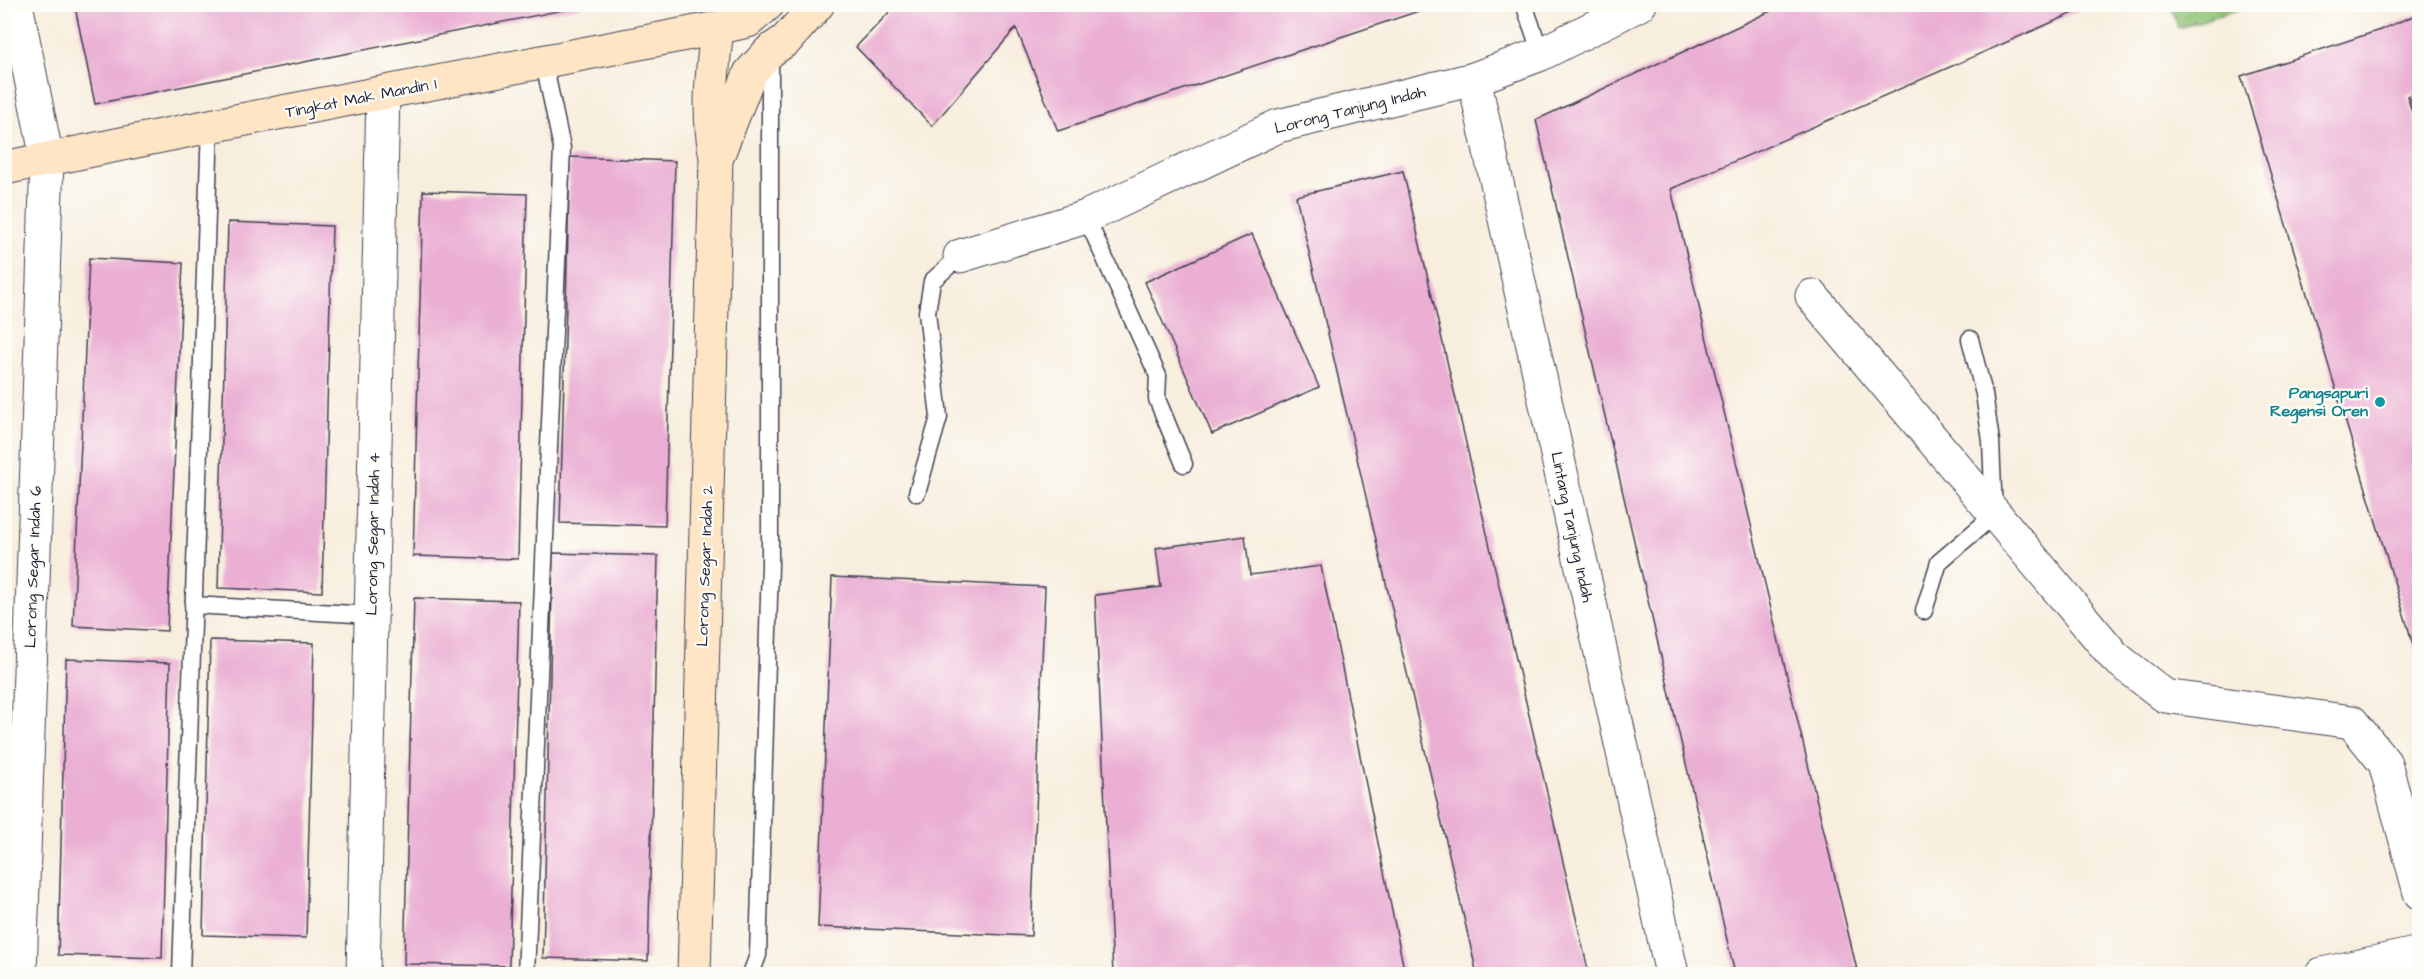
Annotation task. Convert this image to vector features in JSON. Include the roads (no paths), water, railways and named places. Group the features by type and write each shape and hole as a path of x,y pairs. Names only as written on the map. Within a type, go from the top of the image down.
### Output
{"street":[{"name":"Lorong Segar Indah 6","path":"16,4 47,159 20,975"},
{"name":"Tingkat Mak Mandin 1","path":"4,168 717,28 748,21 768,4"},
{"path":"716,158 750,73 770,51 786,40 818,4"},
{"name":"Lorong Tanjung Indah","path":"960,256 1086,217 1278,126 1474,79 1541,54 1640,4"},
{"path":"716,158 710,129 710,97 717,28"},
{"name":"Lintang Tanjung Indah","path":"1474,79 1672,975"},
{"name":"Lorong Segar Indah 4","path":"363,975 383,94"},
{"name":"Lorong Segar Indah 2","path":"694,975 716,158"},
{"path":"1812,296 2115,657 2165,696 2352,722 2385,763 2420,894"},
{"path":"2322,975 2420,953"}],"lane":[{"path":"1524,4 1541,54"},
{"path":"751,975 758,955 770,565 770,51"},
{"path":"526,975 562,148 544,63"},
{"path":"181,975 210,126"},
{"path":"1086,217 1158,376 1157,399 1184,464"},
{"path":"917,493 939,417 927,312 932,281 960,256"},
{"path":"1924,611 1939,562 1994,515 1991,441 1984,394 1970,339"},
{"path":"193,605 372,615"}],"place":[{"name":"Pangsapuri Regensi Oren","path":"2380,402"}]}
